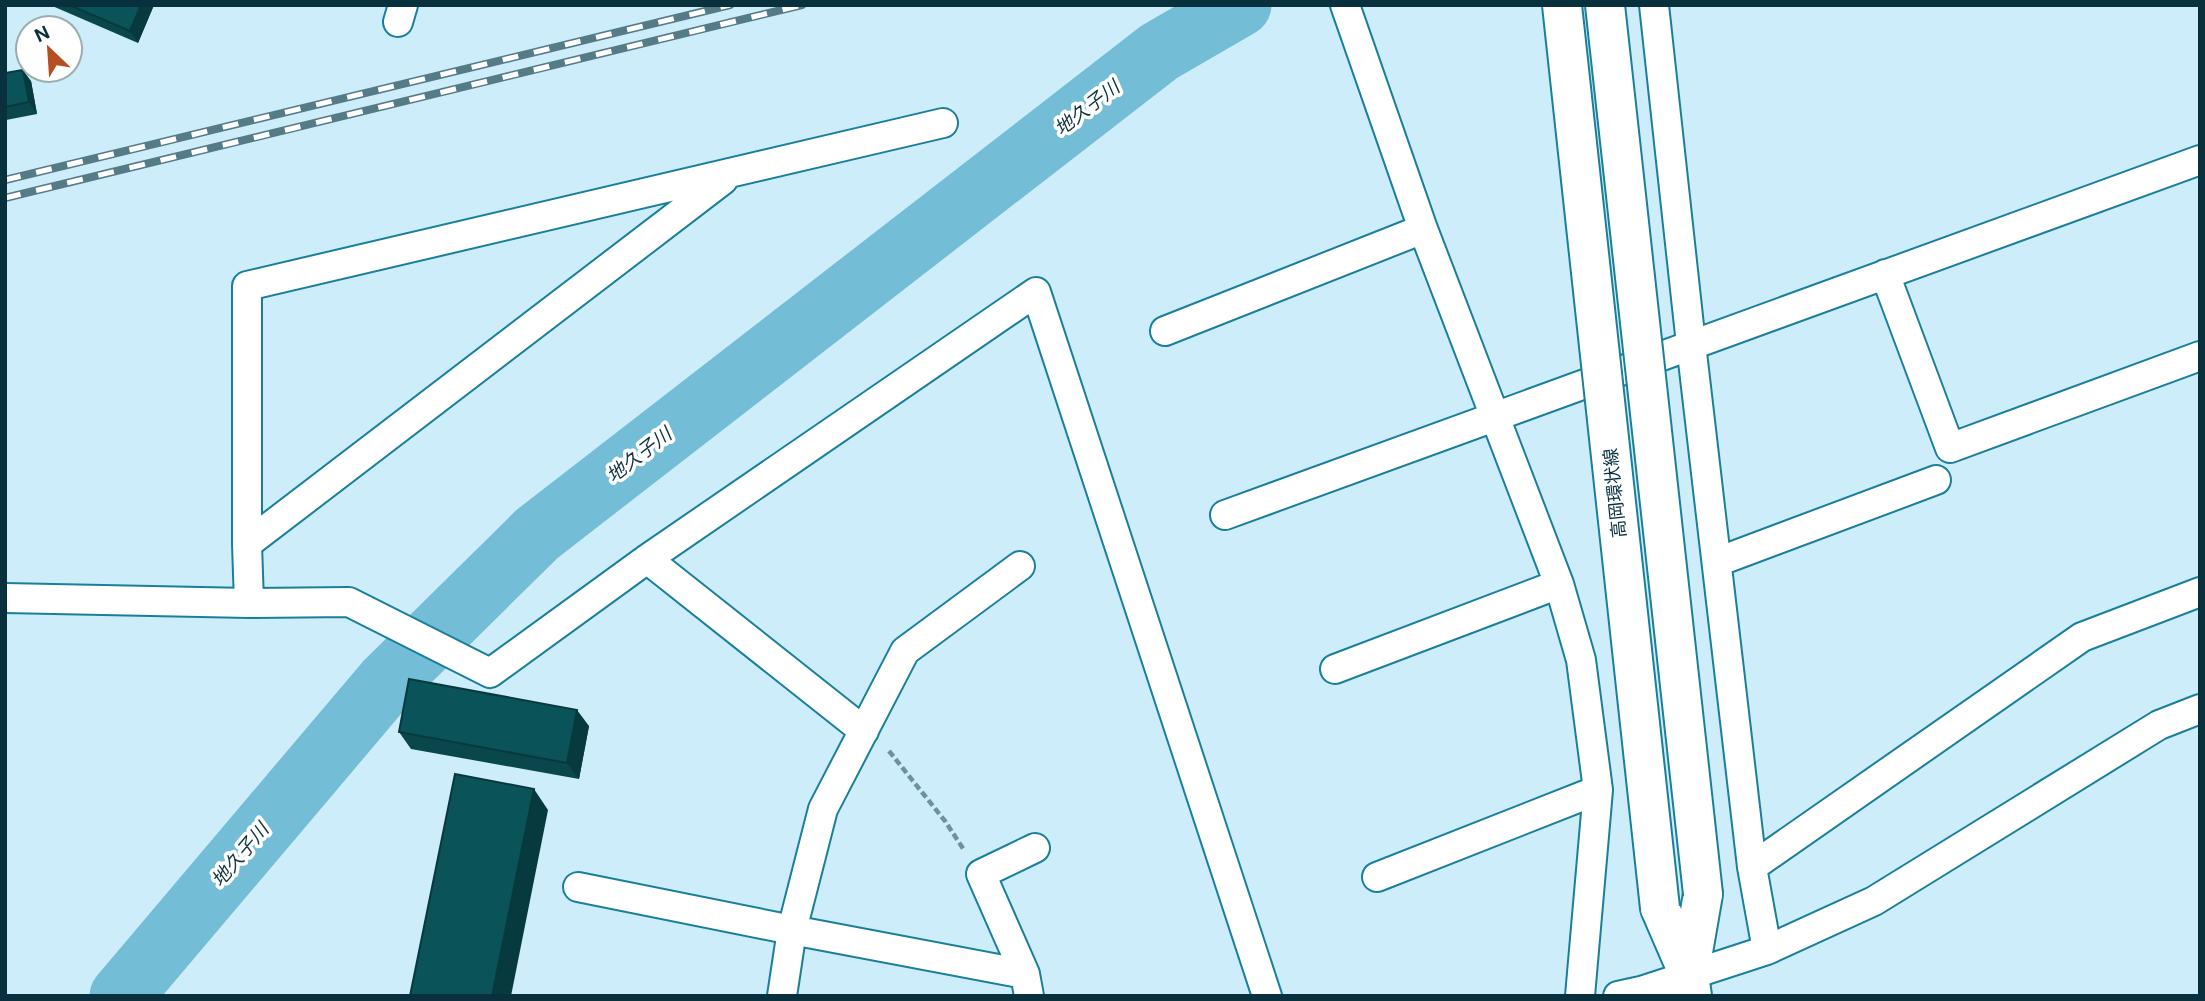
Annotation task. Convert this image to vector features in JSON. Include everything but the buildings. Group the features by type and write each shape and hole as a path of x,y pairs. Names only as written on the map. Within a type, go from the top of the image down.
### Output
{"main road":[{"name":"高岡環状線","path":"1562,5 1660,908 1691,985"},
{"path":"1605,5 1703,894 1691,985"}],"street":[{"path":"1345,5 1423,229 1559,584 1581,660 1598,790 1580,996"},
{"path":"1654,5 1752,867 1767,950"},
{"path":"249,603 247,286 943,123"},
{"path":"1225,515 2200,160"},
{"path":"247,544 732,173"},
{"path":"1165,331 1423,229"},
{"path":"1885,274 1950,448 2200,356"},
{"path":"5,598 249,603 349,602 490,673 647,559 1037,292 1267,996"},
{"path":"1717,562 1936,480"},
{"path":"647,559 864,731"},
{"path":"782,996 792,930 823,809 905,651 1020,566"},
{"path":"1335,669 1559,584"},
{"path":"1752,867 2082,637 2200,592"},
{"path":"1618,996 1691,985 1874,901 2159,725 2200,709"},
{"path":"1377,877 1598,790"},
{"path":"1027,985 981,874 1035,848"},
{"path":"578,887 792,930 1027,985"}],"path":[{"path":"864,731 885,746 945,821 981,874"}],"waterway":[{"name":"地久子川","path":"121,996 386,683 537,534 1159,52 1240,5"}],"railway":[{"path":"5,180 730,5"},
{"path":"5,198 802,5"}]}
